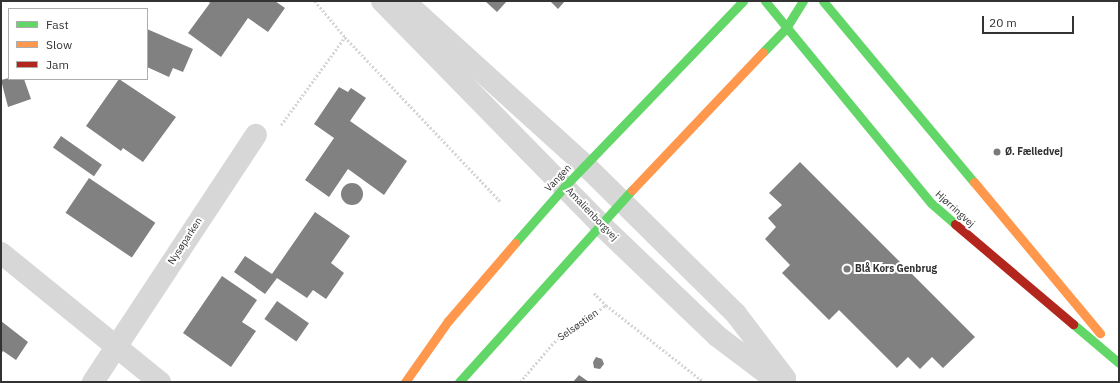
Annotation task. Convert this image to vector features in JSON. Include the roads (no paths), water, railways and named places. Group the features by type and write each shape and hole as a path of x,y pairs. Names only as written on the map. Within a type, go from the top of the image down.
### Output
{"street":[{"name":"Amalienborgvej","path":"382,1 565,186 600,224 717,336 778,382"},
{"path":"404,1 585,165 622,201 736,314 789,382"},
{"name":"Vangen","path":"405,382 448,321 565,186 743,1"},
{"name":"Hjørringvej","path":"765,1 930,203 1119,363"},
{"path":"459,382 600,224 786,28 803,1"},
{"path":"823,1 1119,356"},
{"name":"Nysøparken","path":"93,382 256,135"},
{"path":"1,253 160,382"}],"place":[{"name":"Ø. Fælledvej","path":"997,152"},
{"name":"Blå Kors Genbrug","path":"847,269"}]}
